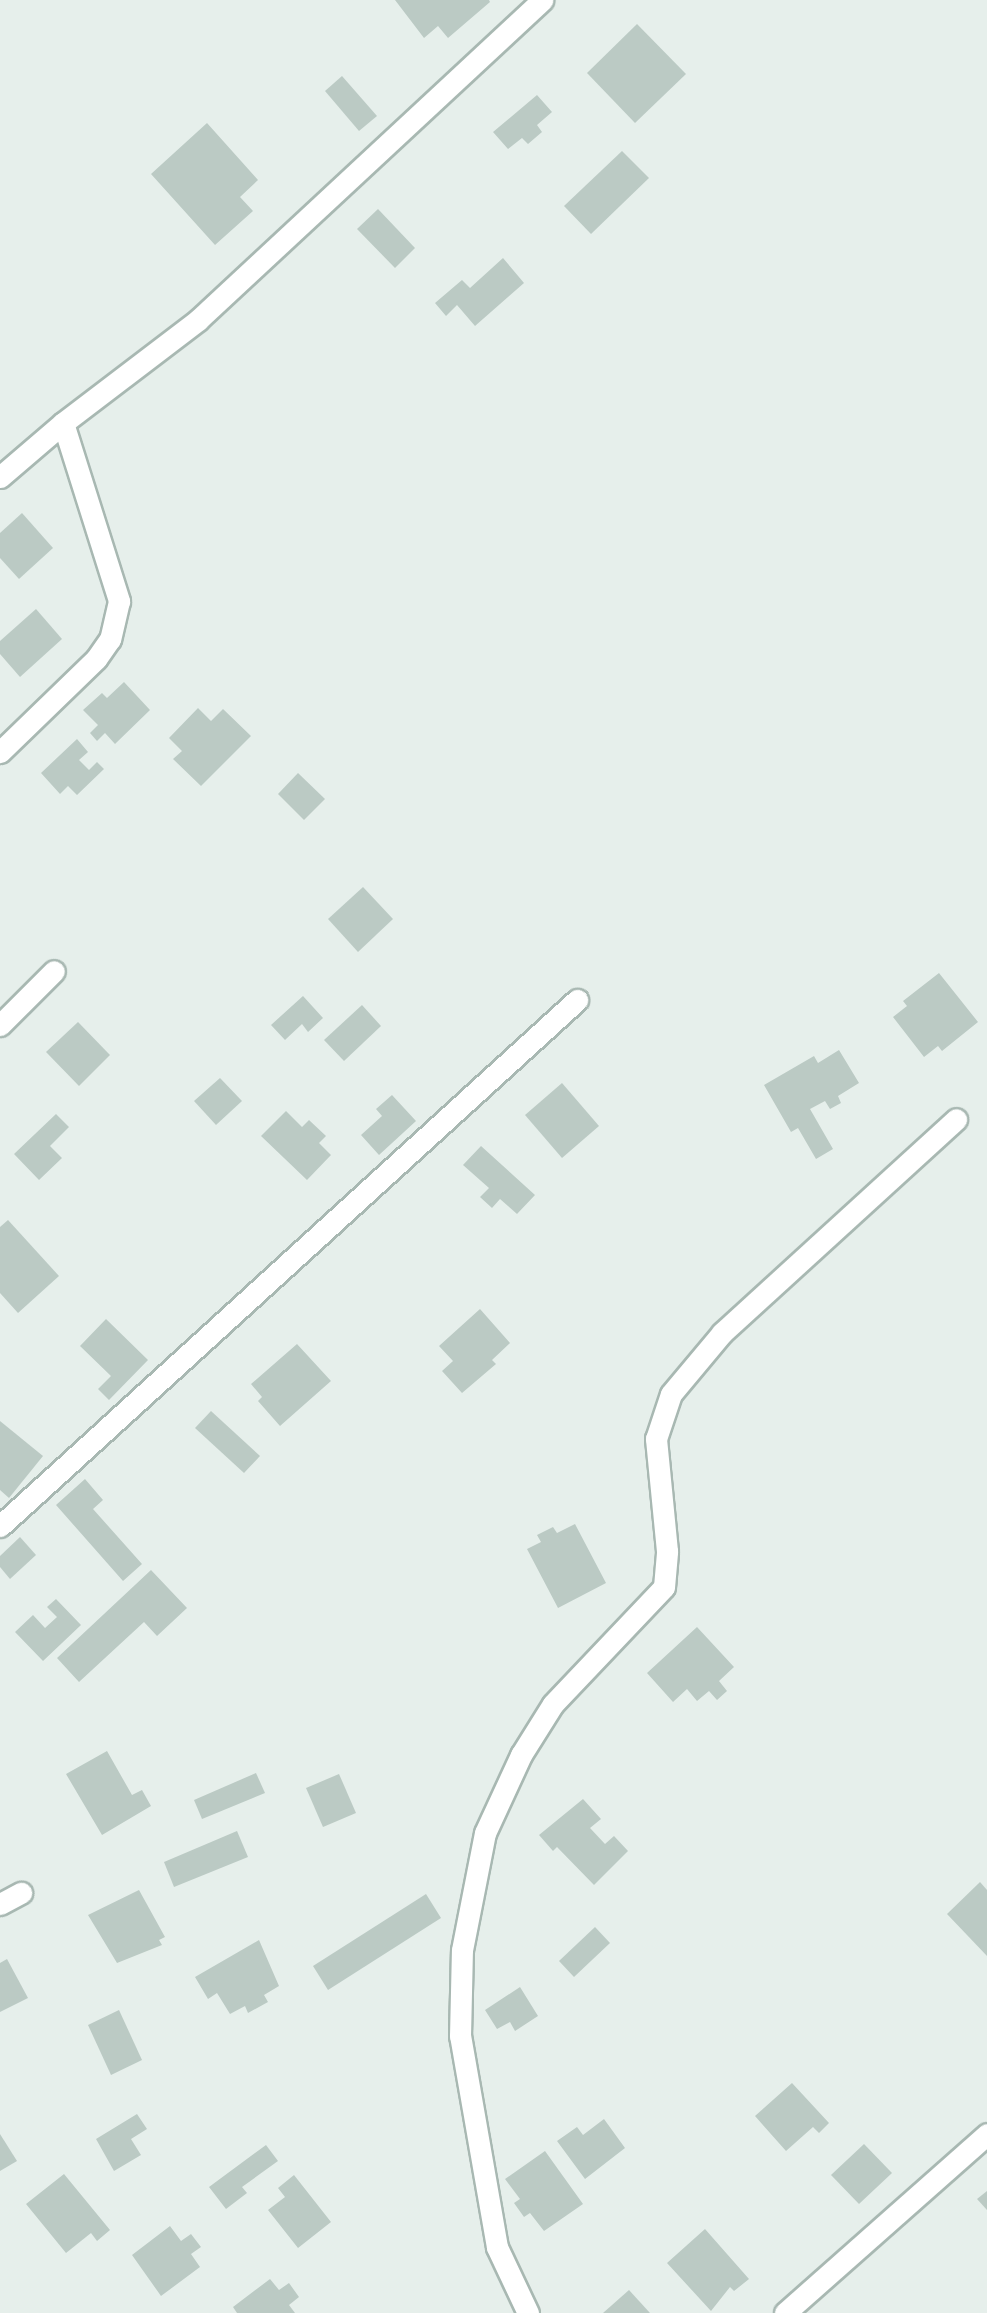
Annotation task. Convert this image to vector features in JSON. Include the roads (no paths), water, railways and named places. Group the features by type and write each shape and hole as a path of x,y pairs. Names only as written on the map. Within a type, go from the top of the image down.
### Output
{"street":[{"path":"0,477 63,423 198,320 542,0"},
{"path":"0,752 88,669 110,639 117,622 119,601 63,423"},
{"path":"0,1025 54,971"},
{"path":"0,1526 577,1000"},
{"path":"528,2313 497,2247 460,2036 462,1950 485,1833 521,1755 553,1704 664,1587 667,1551 656,1439 671,1394 722,1333 956,1119"},
{"path":"0,1904 21,1893"},
{"path":"785,2313 987,2134"}]}
